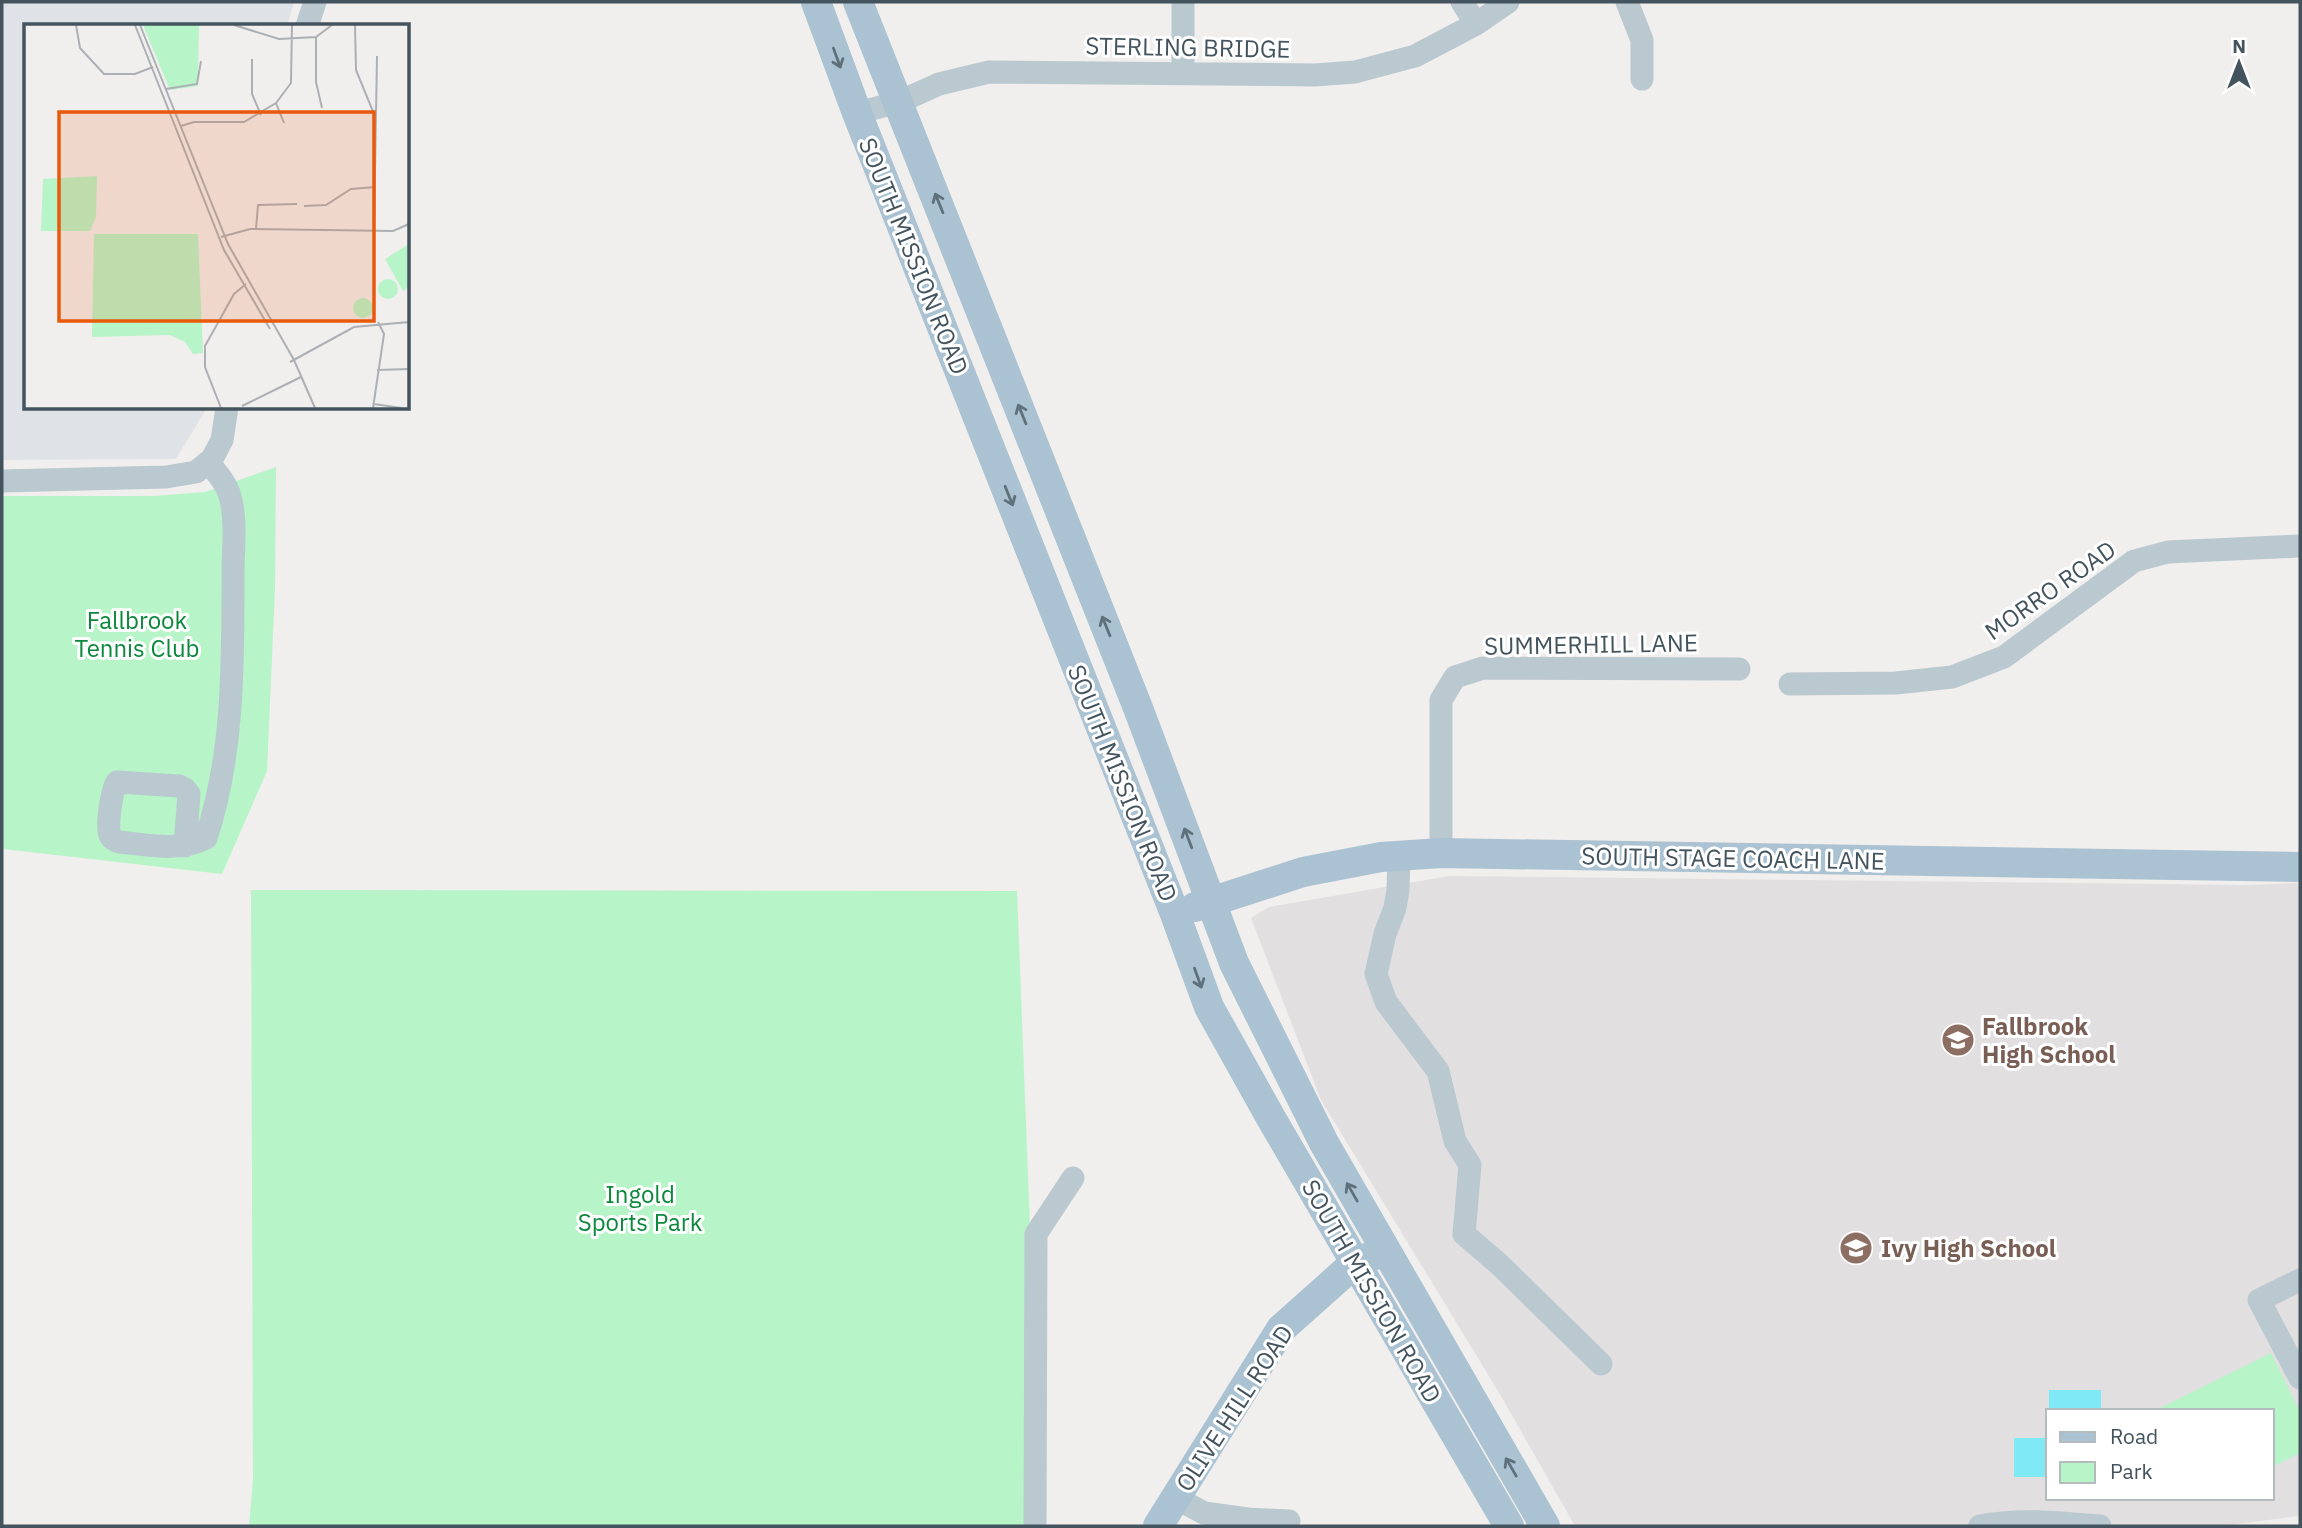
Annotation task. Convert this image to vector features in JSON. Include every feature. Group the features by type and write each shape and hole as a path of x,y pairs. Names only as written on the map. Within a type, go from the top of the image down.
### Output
{"main road":[{"name":"SOUTH MISSION ROAD","path":"816,2 857,113 1175,914 1209,1007 1509,1526"},
{"name":"SOUTH MISSION ROAD","path":"858,2 1138,708 1234,963 1318,1131 1545,1526"},
{"name":"SOUTH STAGE COACH LANE","path":"1175,914 1303,872 1381,857 1441,853 2300,867"},
{"name":"OLIVE HILL ROAD","path":"1158,1526 1281,1329 1356,1262 1386,1251"}],"street":[{"path":"308,24 315,2"},
{"path":"1183,2 1183,73"},
{"path":"1462,2 1476,24"},
{"name":"STERLING BRIDGE","path":"857,113 899,102 939,84 989,72 1315,75 1355,72 1415,56 1476,24 1508,2"},
{"path":"1627,2 1642,40 1642,79"},
{"path":"2,481 166,477 196,472 212,459 222,440 228,410"},
{"path":"185,846 206,838 215,812 224,760 233,656 233,522 230,494 208,462"},
{"name":"MORRO ROAD","path":"1790,684 1896,683 1952,677 2004,657 2134,561 2168,552 2300,546"},
{"name":"SUMMERHILL LANE","path":"1441,853 1441,700 1455,677 1483,668 1739,669"},
{"path":"1399,855 1395,908 1385,934 1376,974 1386,1002 1438,1071 1455,1141 1470,1165 1464,1234 1500,1265 1601,1364"},
{"path":"1035,1526 1036,1234 1073,1178"},
{"path":"2300,1280 2259,1300 2300,1378"},
{"path":"1176,1498 1204,1513 1289,1521"},
{"path":"1980,1526 2002,1522 2048,1521 2100,1526"}],"shaded area":[{"path":"2,2 294,2 288,24 24,24 24,410 206,410 176,459 2,460"},
{"name":"Ivy High School","path":"1449,876 2246,885 2300,883 2300,1516 2221,1526 1575,1526 1501,1396 1321,1100 1251,918 1269,907"}],"green space":[{"name":"Fallbrook Tennis Club","path":"276,467 275,589 267,771 222,874 2,850 2,496 153,496 205,492"},
{"name":"Ingold Sports Park","path":"251,890 1017,891 1030,1226 1031,1526 249,1526 253,1478"},
{"path":"2271,1353 2300,1412 2300,1453 2274,1466 2274,1409 2158,1409"}],"water":[{"path":"2049,1390 2101,1390 2101,1409 2049,1409"},
{"path":"2014,1438 2046,1438 2046,1477 2014,1477"}],"place":[{"name":"Fallbrook High School","path":"1958,1040"},
{"name":"Ivy High School","path":"1856,1248"}]}
